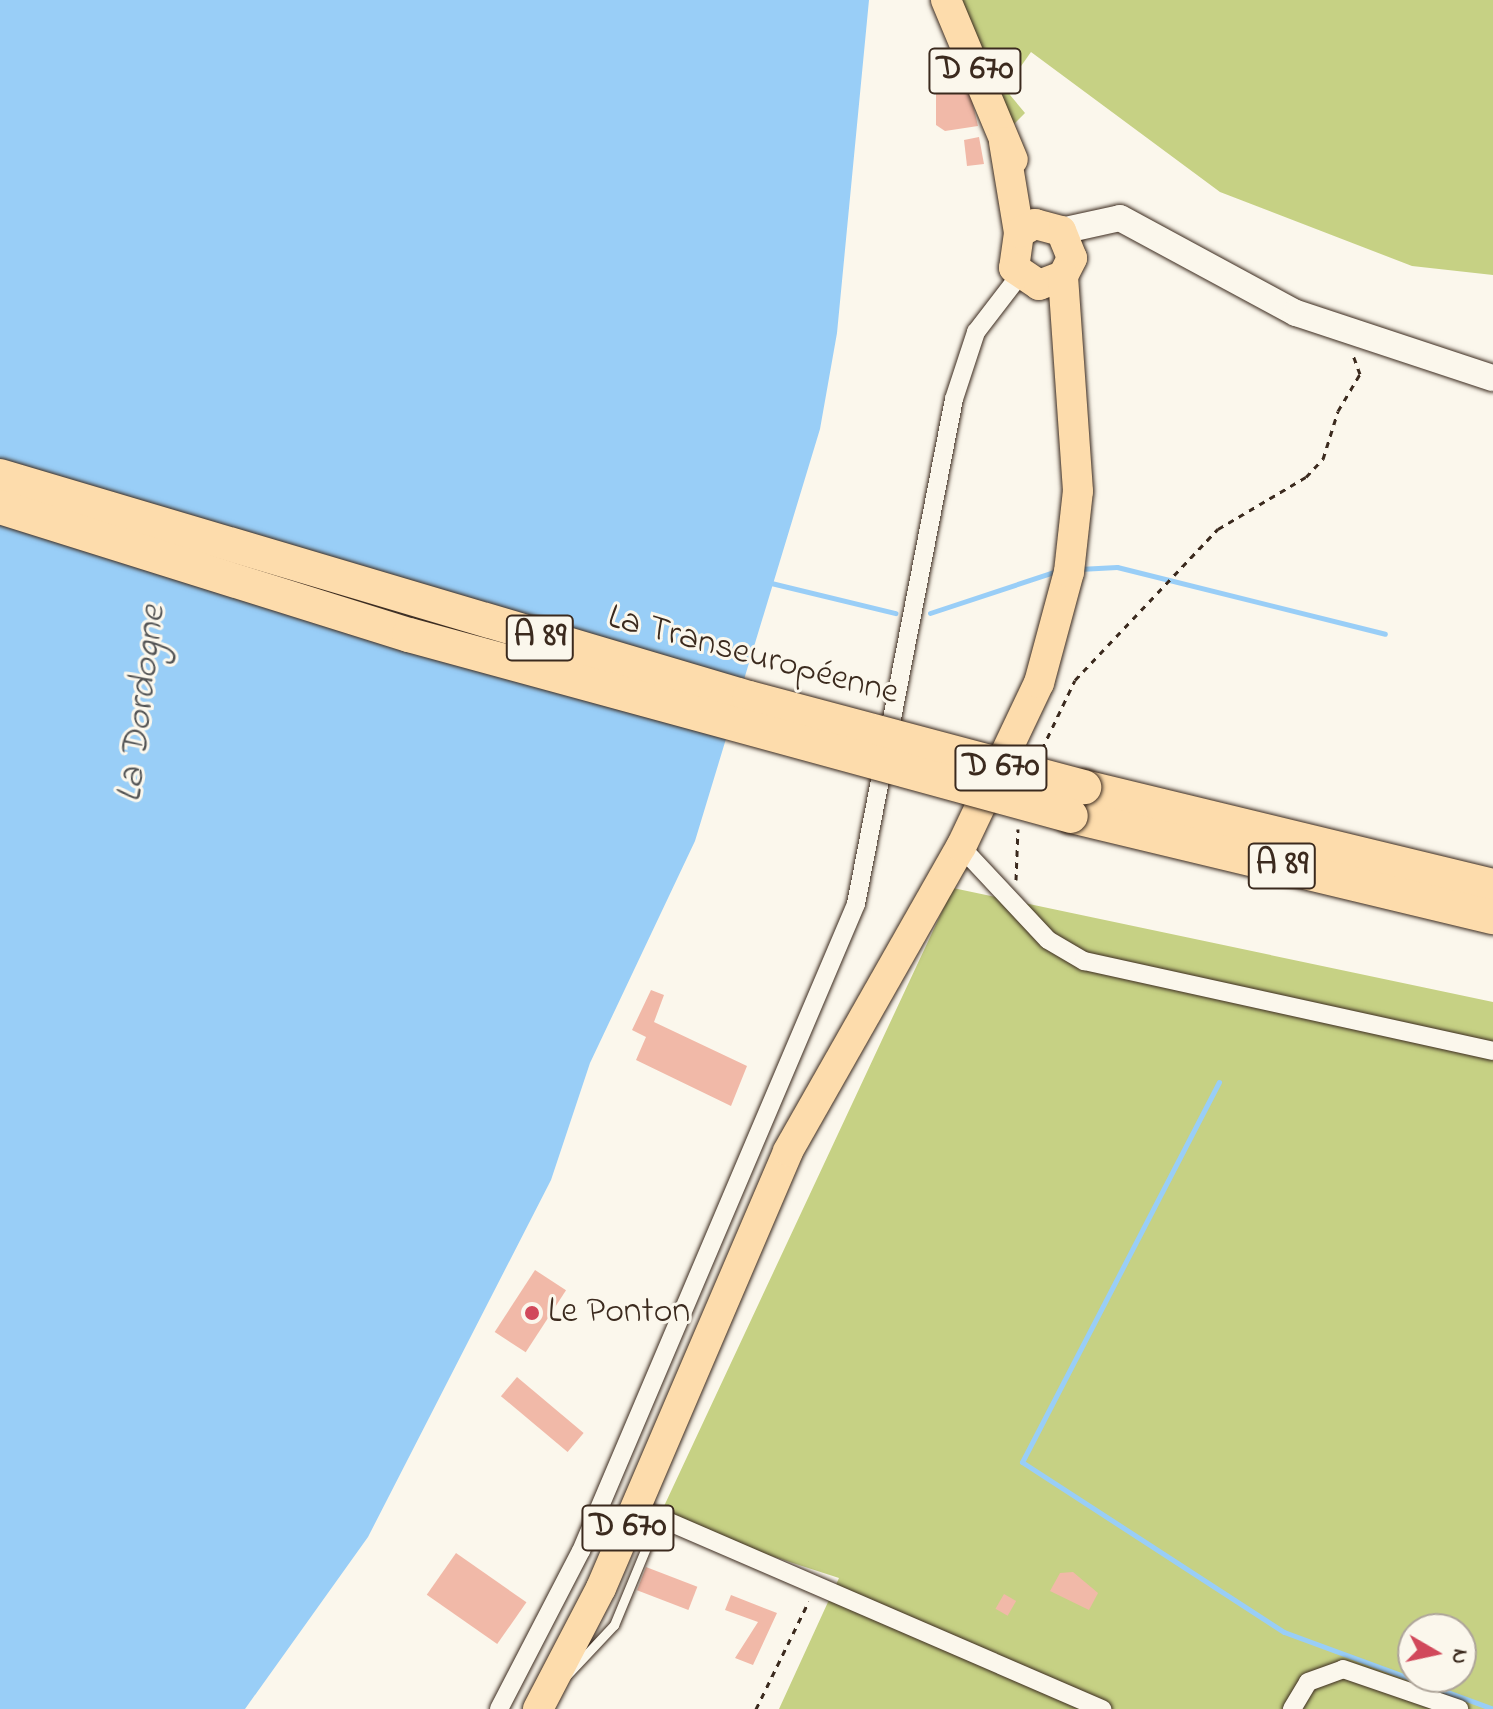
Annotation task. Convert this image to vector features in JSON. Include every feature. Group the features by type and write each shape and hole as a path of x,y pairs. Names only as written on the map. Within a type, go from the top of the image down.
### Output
{"highway":[{"name":"La Transeuropéenne","path":"0,476 674,677 1077,802 1493,886"},
{"name":"La Transeuropéenne","path":"0,507 424,640 1077,802 1493,917"}],"main road":[{"name":"D 670","path":"538,1709 647,1514 705,1342 757,1218 827,1083 961,847 1014,743 1058,617 1078,491 1069,362 1052,244 1004,142 946,0"},
{"path":"1052,244 1025,280 1011,259 1052,244"},
{"name":"D 670","path":"1025,280 1069,362"}],"street":[{"path":"1052,244 1098,236 1132,225 1223,279 1360,336 1493,378"},
{"path":"499,1709 581,1551 856,904 954,399 976,332 1025,280"},
{"path":"961,847 1048,940 1084,961 1493,1051"},
{"path":"647,1514 1102,1709"},
{"path":"1292,1709 1315,1677 1343,1669 1459,1709"}],"path":[{"path":"1039,756 1075,680 1218,529 1306,477 1323,459 1338,411 1360,374 1351,359 1360,336"},
{"path":"1018,826 1016,889 1025,916"},
{"path":"756,1709 816,1587"}],"green space":[{"path":"960,0 1493,0 1493,275 1412,266 1220,192 1031,52 1005,89 1025,113 1013,125"},
{"path":"953,888 1493,1002 1493,1709 779,1709 839,1578 658,1519"}],"water":[{"name":"La Dordogne","path":"0,0 869,0 837,333 820,429 695,841 590,1063 551,1180 368,1537 245,1709 0,1709"}],"building":[{"path":"967,80 978,126 945,131 936,125 936,83"},
{"path":"979,137 984,164 967,166 964,140"},
{"path":"651,990 664,995 654,1022 747,1066 731,1106 636,1060 646,1037 632,1030"},
{"name":"Le Ponton","path":"535,1270 566,1290 526,1352 495,1332"},
{"path":"517,1377 584,1433 568,1452 501,1396"},
{"path":"456,1553 526,1602 497,1644 427,1595"},
{"path":"646,1567 697,1587 688,1610 637,1590"},
{"path":"1073,1572 1098,1593 1089,1610 1050,1591 1060,1573"},
{"path":"1004,1594 1016,1601 1008,1616 996,1609"},
{"path":"731,1595 777,1613 753,1665 735,1658 758,1622 725,1610"}],"waterway":[{"path":"1079,569 1117,567 1385,634"},
{"path":"930,613 1057,571"},
{"path":"771,583 895,613"},
{"path":"1219,1082 1022,1462 1284,1632 1493,1709"}],"place":[{"name":"Le Ponton","path":"532,1313"}]}
